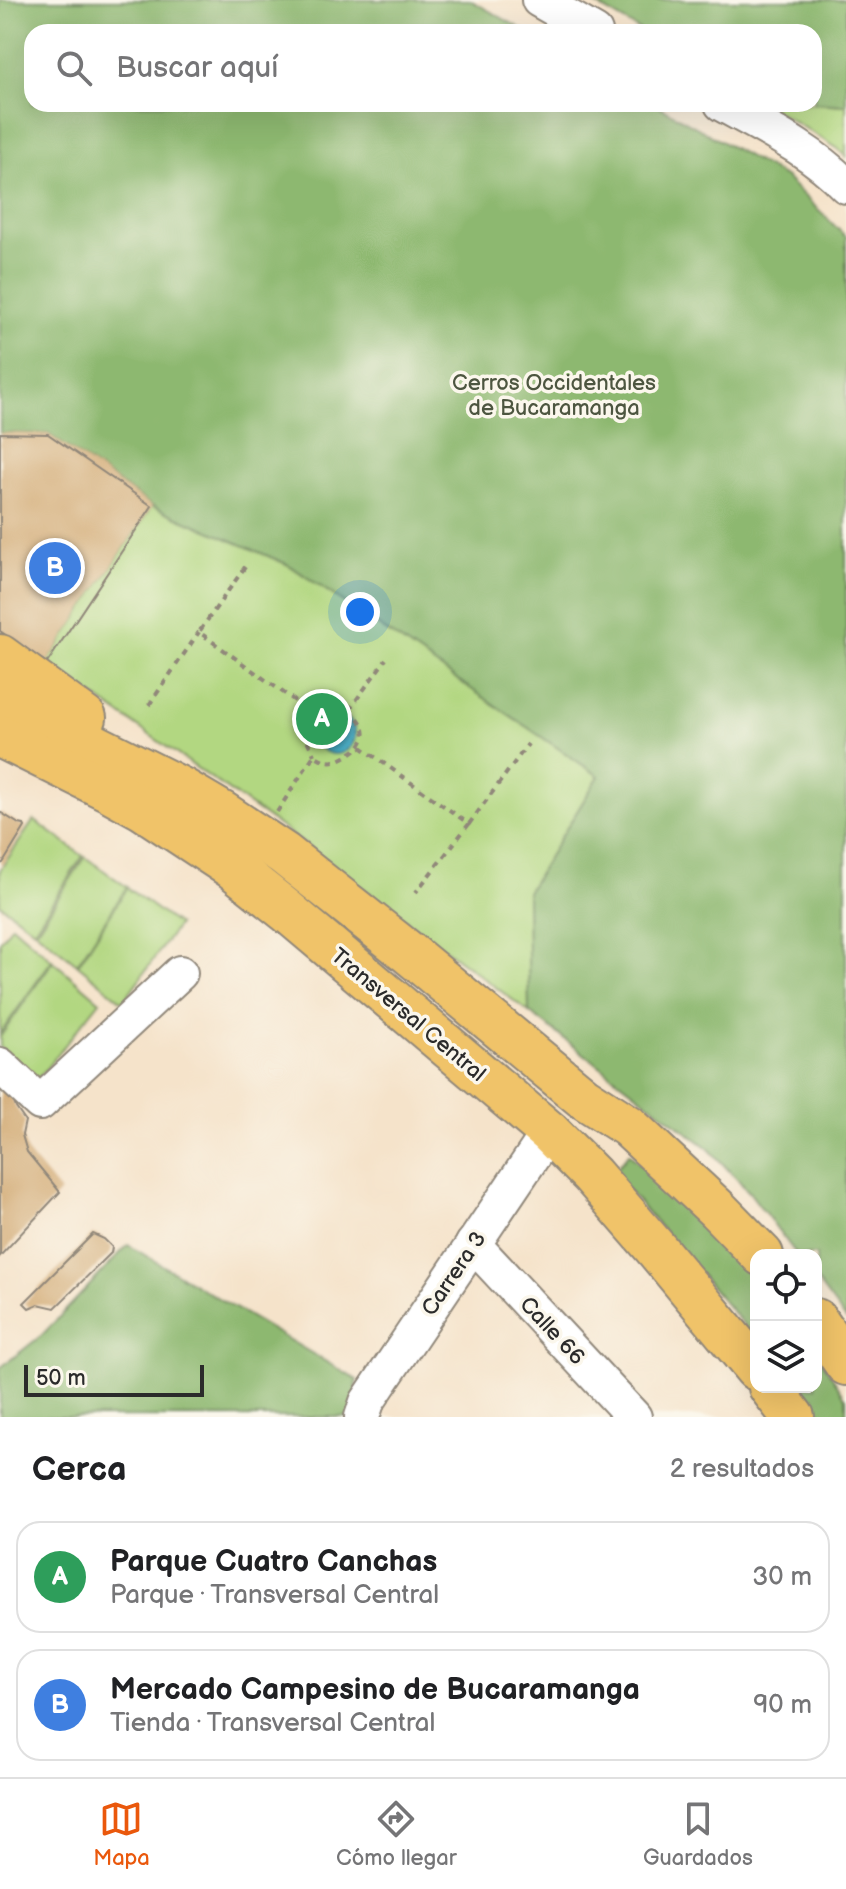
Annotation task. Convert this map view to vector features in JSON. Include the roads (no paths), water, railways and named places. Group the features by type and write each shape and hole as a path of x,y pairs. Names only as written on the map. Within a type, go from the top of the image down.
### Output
{"main road":[{"path":"0,656 182,789"},
{"name":"Transversal Central","path":"0,698 182,789 303,868 583,1097 628,1126 756,1249"},
{"name":"Transversal Central","path":"0,736 111,791 176,829 233,868 418,1021 549,1132 592,1175 750,1362"},
{"path":"817,1321 846,1364"},
{"path":"775,1393 793,1417"}],"street":[{"path":"539,0 581,24"},
{"path":"736,112 805,152 846,186"},
{"path":"0,1065 40,1103 180,973"},
{"name":"Carrera 3","path":"362,1417 367,1402 549,1132"},
{"name":"Calle 66","path":"473,1244 634,1417"}],"water":[{"path":"335,714 349,720 355,734 349,748 335,754 321,748 315,734 321,720"}],"place":[{"name":"Mercado Campesino de Bucaramanga","path":"55,568"},
{"name":"Parque Cuatro Canchas","path":"322,719"}],"park label":[{"name":"Cerros Occidentales de Bucaramanga","path":"554,394"}]}
